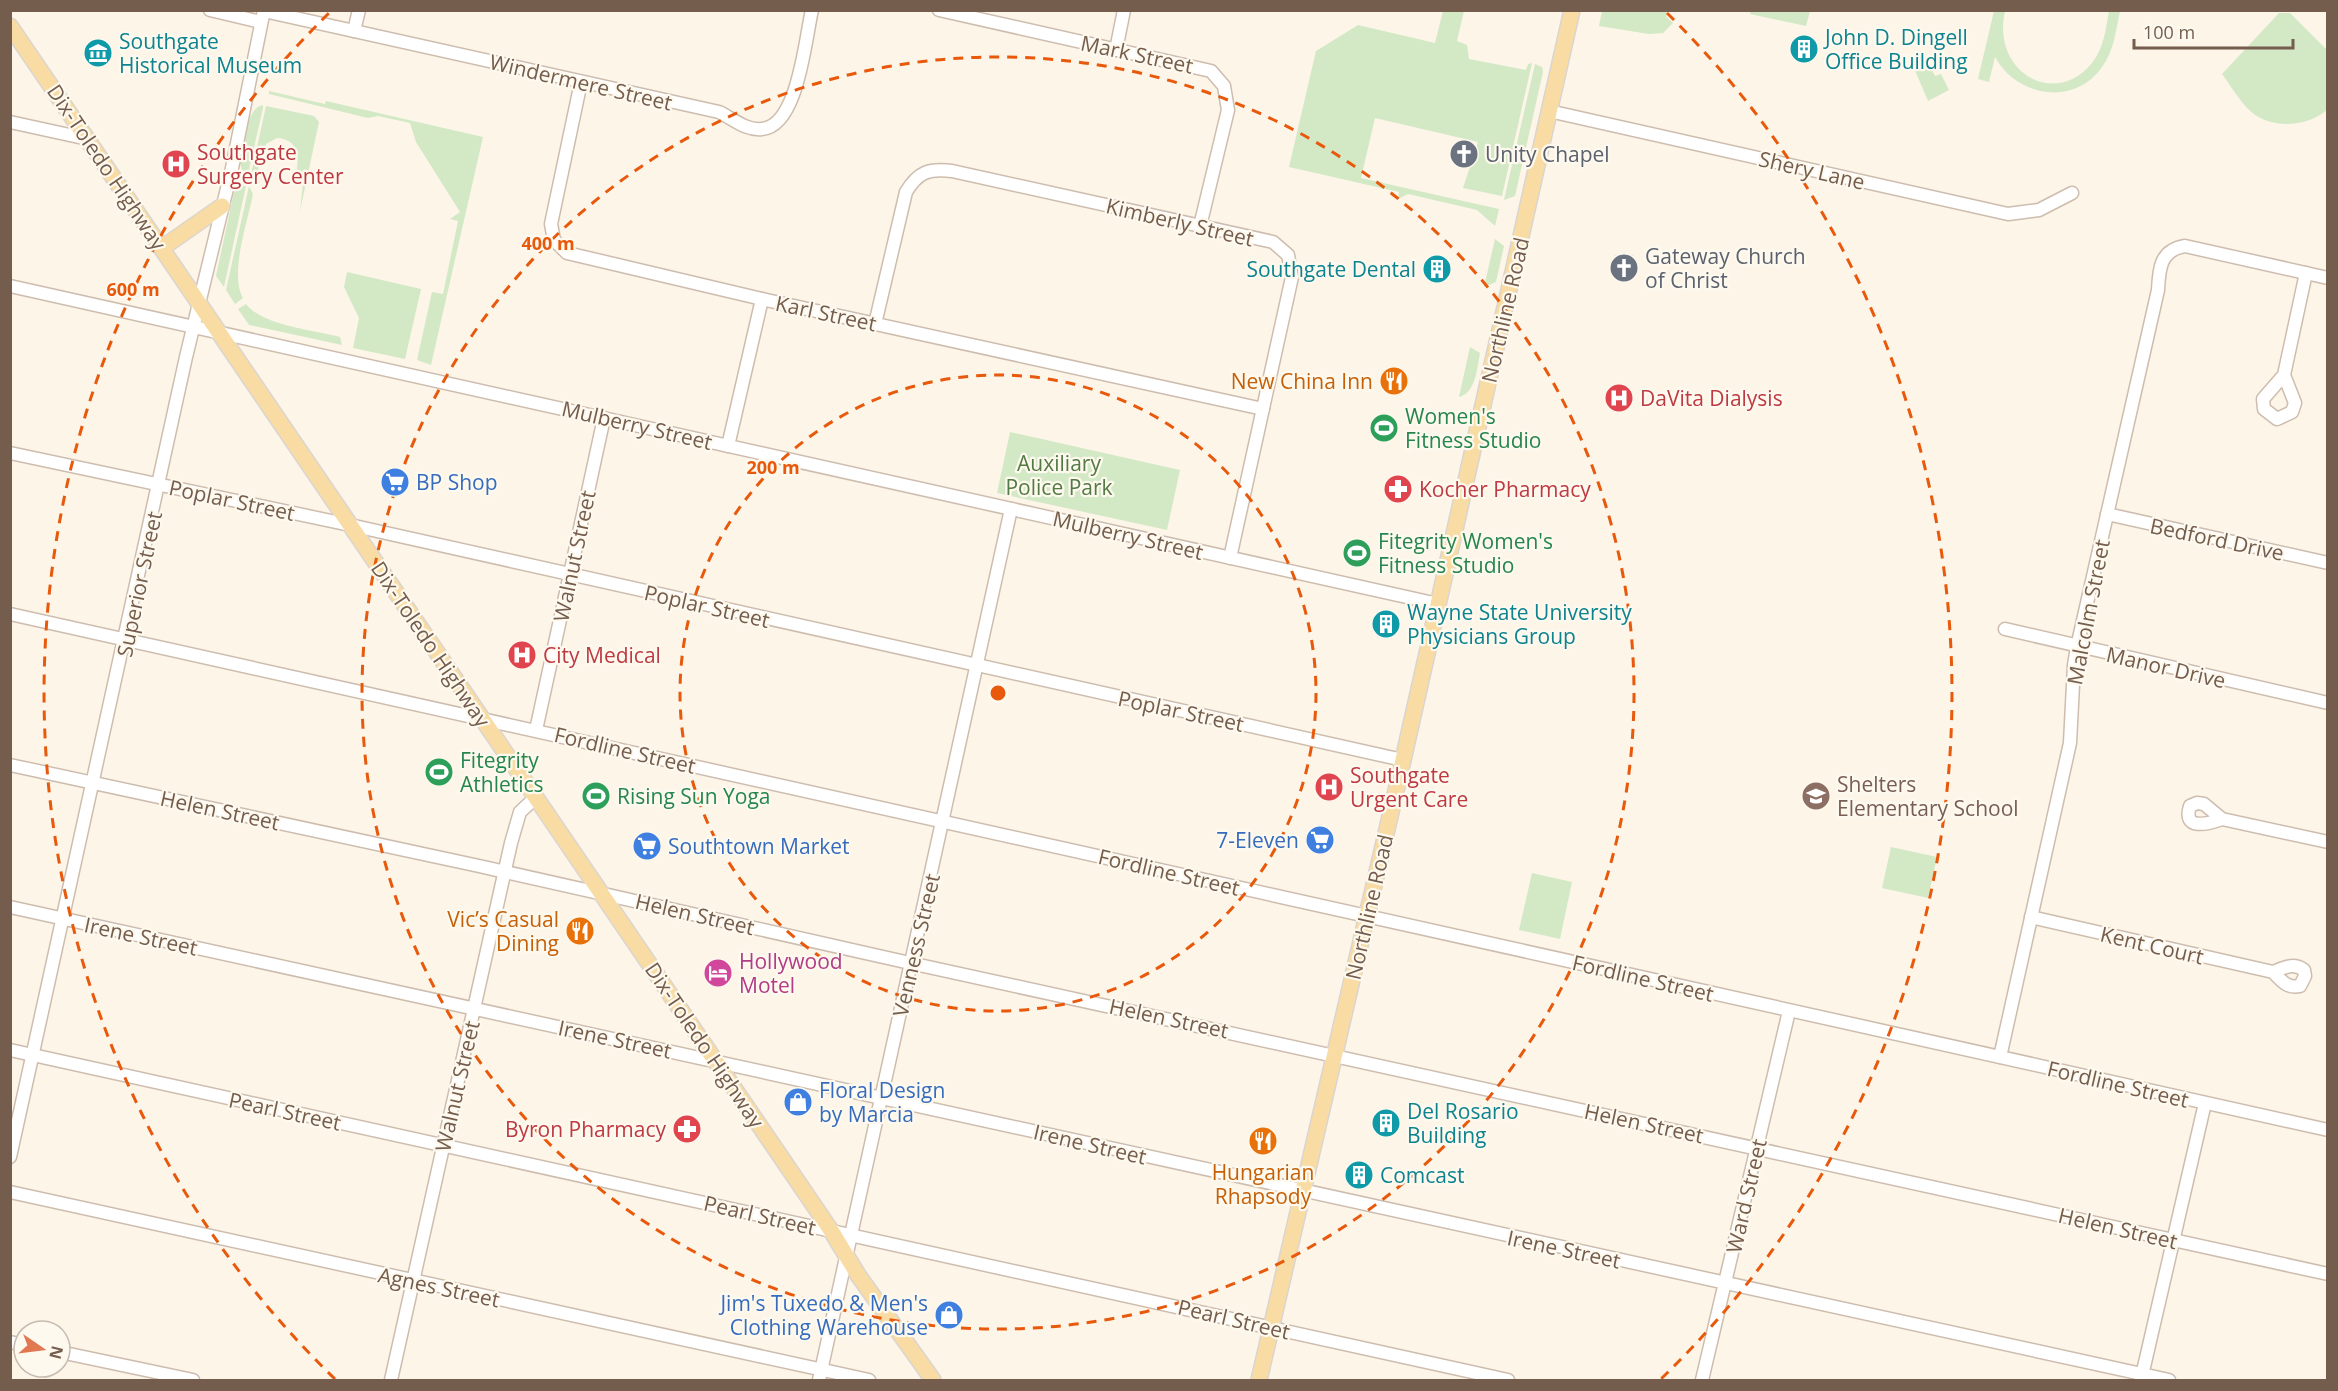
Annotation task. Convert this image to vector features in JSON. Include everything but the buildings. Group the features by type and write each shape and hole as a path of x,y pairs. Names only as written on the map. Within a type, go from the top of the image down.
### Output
{"main road":[{"name":"Northline Road","path":"1259,1380 1403,760 1572,10"},
{"name":"Dix-Toledo Highway","path":"10,26 933,1380"},
{"path":"162,248 222,206"}],"street":[{"name":"Windermere Street","path":"210,10 263,14 354,31 719,112 752,129 771,127 782,119 790,106 812,10"},
{"path":"354,31 359,10"},
{"name":"Mark Street","path":"939,10 1205,68 1216,75 1224,86 1228,110 1200,226"},
{"path":"1116,50 1124,10"},
{"name":"Superior Street","path":"10,1157 127,639 263,14"},
{"name":"Karl Street","path":"581,82 553,209 552,235 557,244 573,256 1263,409"},
{"name":"Shery Lane","path":"1549,111 2008,214 2039,210 2072,193"},
{"path":"10,122 88,139"},
{"name":"Kimberly Street","path":"875,324 906,192 914,179 932,169 952,171 1273,242 1284,250 1291,261 1292,277 1230,558"},
{"name":"Malcolm Street","path":"2000,1057 2070,743 2074,665 2158,290 2160,265 2166,255 2180,247 2193,246 2306,273"},
{"path":"2284,375 2306,273 2328,278"},
{"name":"Mulberry Street","path":"10,286 1438,604"},
{"path":"729,446 762,299"},
{"name":"Walnut Street","path":"536,730 604,418"},
{"name":"Poplar Street","path":"10,453 350,525 570,576 1403,760"},
{"name":"Venness Street","path":"820,1375 944,822 1011,509"},
{"name":"Bedford Drive","path":"2108,514 2328,563"},
{"name":"Fordline Street","path":"10,614 2328,1130"},
{"name":"Manor Drive","path":"2005,629 2328,703"},
{"name":"Helen Street","path":"10,765 2328,1274"},
{"name":"Walnut Street","path":"391,1380 504,872 520,812 536,798"},
{"path":"2222,819 2328,842"},
{"name":"Irene Street","path":"10,907 882,1097 2142,1378 2169,1380"},
{"name":"Kent Court","path":"2031,917 2273,972"},
{"name":"Ward Street","path":"1702,1380 1789,1011"},
{"name":"Pearl Street","path":"10,1050 1508,1380"},
{"path":"2142,1378 2205,1103"},
{"name":"Agnes Street","path":"10,1192 820,1375 868,1380"},
{"path":"72,1355 193,1380"}],"green space":[{"path":"1751,10 1810,11 1806,26 1750,14"},
{"path":"1443,11 1464,11 1457,41 1467,45 1469,59 1526,70 1528,64 1532,63 1502,196 1463,188 1478,142 1375,118 1361,178 1499,209 1495,226 1477,210 1408,194 1398,199 1399,192 1289,167 1316,51 1358,25 1435,43"},
{"path":"1602,11 1667,11 1666,16 1673,23 1663,33 1649,34 1599,26"},
{"path":"1994,11 2005,11 2003,33 2007,51 2017,66 2029,77 2045,83 2061,83 2077,76 2092,63 2102,44 2109,11 2120,11 2112,47 2102,67 2090,80 2077,88 2062,92 2046,92 2017,81 2005,71 1995,57 1989,82 1978,79"},
{"path":"2279,13 2290,13 2327,50 2327,110 2298,123 2276,123 2256,115 2247,108 2222,74"},
{"path":"1924,55 1935,76 1941,74 1949,90 1928,101 1911,61"},
{"path":"1535,64 1542,67 1543,72 1515,196 1504,200"},
{"path":"269,91 325,104 326,101 483,137 431,365 417,360 432,292 443,294 458,221 450,219 460,212 416,142 410,123 378,116 368,118 269,94"},
{"path":"263,105 248,174 242,170 240,163 246,130 252,113"},
{"path":"266,106 314,116 319,122 300,211 303,183 296,175 298,162 296,150 290,142 277,138 266,144 258,170 251,174"},
{"path":"240,186 246,186 224,287 216,276 234,192"},
{"path":"249,186 253,194 241,247 238,275 243,298 235,304 226,290"},
{"path":"1495,239 1504,246 1496,282 1484,287"},
{"path":"347,272 421,289 405,359 353,348 359,318 344,287"},
{"path":"246,304 264,317 276,322 340,337 342,345 249,325 238,309"},
{"path":"1470,347 1480,353 1477,372 1469,391 1459,397"},
{"name":"Auxiliary Police Park","path":"1010,432 1180,470 1167,530 997,493"},
{"path":"1891,847 1937,857 1928,898 1882,888"},
{"path":"1532,873 1572,882 1560,939 1519,930"}],"place":[{"name":"John D. Dingell Office Building","path":"1804,49"},
{"name":"Southgate Historical Museum","path":"98,53"},
{"name":"Unity Chapel","path":"1464,154"},
{"name":"Southgate Surgery Center","path":"176,164"},
{"name":"Gateway Church of Christ","path":"1624,268"},
{"name":"Southgate Dental","path":"1437,269"},
{"name":"New China Inn","path":"1394,381"},
{"name":"DaVita Dialysis","path":"1619,398"},
{"name":"Women's Fitness Studio","path":"1384,428"},
{"name":"BP Shop","path":"395,482"},
{"name":"Kocher Pharmacy","path":"1398,489"},
{"name":"Fitegrity Women's Fitness Studio","path":"1357,553"},
{"name":"Wayne State University Physicians Group","path":"1386,624"},
{"name":"City Medical","path":"522,655"},
{"name":"Fitegrity Athletics","path":"439,772"},
{"name":"Southgate Urgent Care","path":"1329,787"},
{"name":"Rising Sun Yoga","path":"596,796"},
{"name":"Shelters Elementary School","path":"1816,796"},
{"name":"7-Eleven","path":"1320,840"},
{"name":"Southtown Market","path":"647,846"},
{"name":"Vic’s Casual Dining","path":"580,931"},
{"name":"Hollywood Motel","path":"718,973"},
{"name":"Floral Design by Marcia","path":"798,1102"},
{"name":"Del Rosario Building","path":"1386,1123"},
{"name":"Byron Pharmacy","path":"687,1129"},
{"name":"Hungarian Rhapsody","path":"1263,1141"},
{"name":"Comcast","path":"1359,1175"},
{"name":"Jim's Tuxedo & Men's Clothing Warehouse","path":"949,1315"}]}
